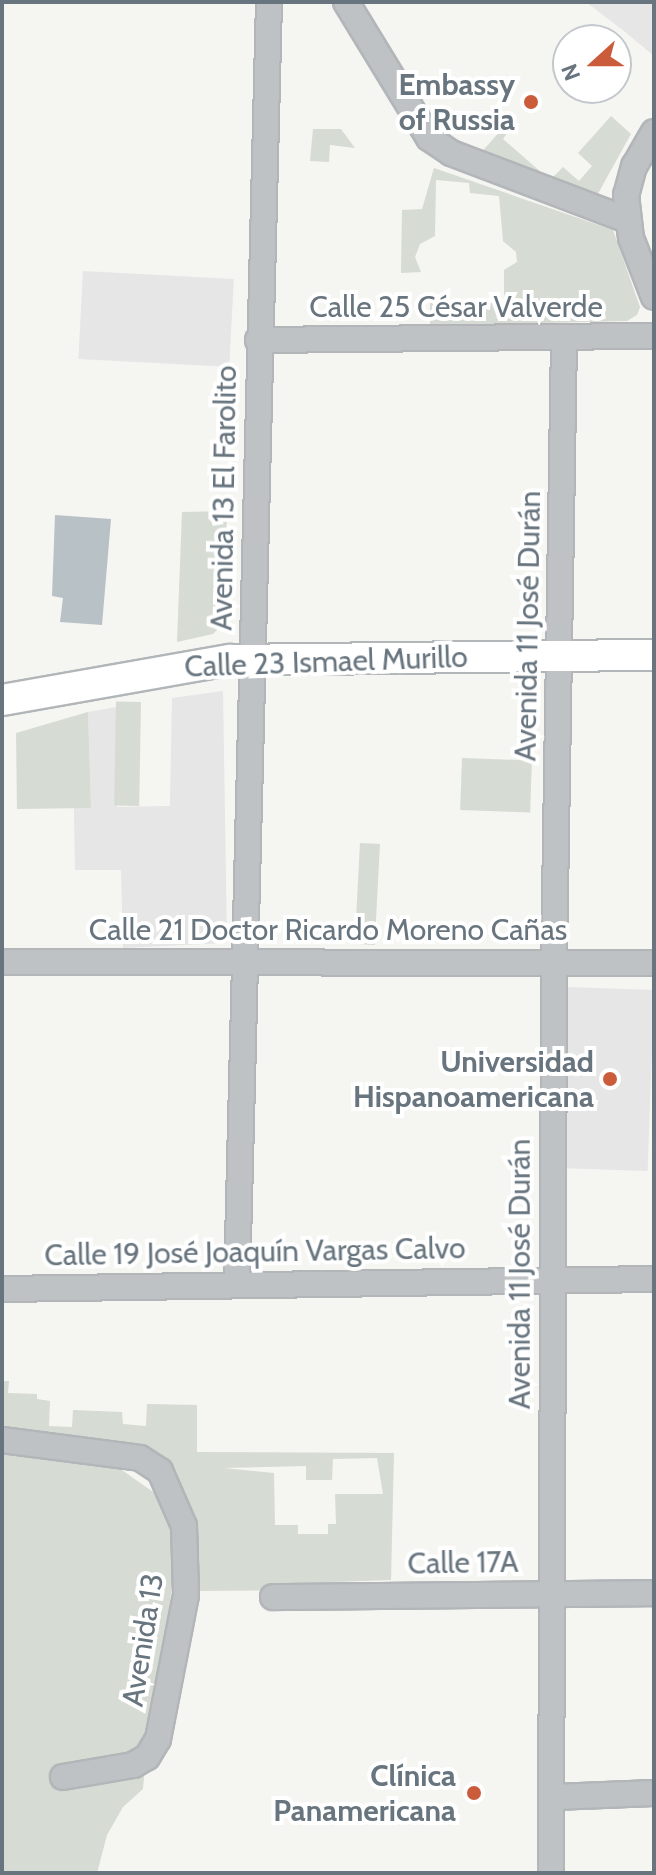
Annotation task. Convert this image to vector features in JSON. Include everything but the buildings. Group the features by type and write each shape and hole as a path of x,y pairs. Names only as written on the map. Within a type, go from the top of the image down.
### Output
{"main road":[{"name":"Calle 23 Ismael Murillo","path":"2,700 197,663 254,659 654,655"}],"street":[{"name":"Avenida 13 El Farolito","path":"237,1283 243,961 254,659 258,340 269,2"},
{"path":"346,2 429,138 451,153 627,220"},
{"path":"654,132 634,166 626,195 627,220 654,297"},
{"name":"Calle 25 César Valverde","path":"258,340 654,336"},
{"name":"Avenida 11 José Durán","path":"551,1873 554,1797 554,962 564,339"},
{"name":"Calle 21 Doctor Ricardo Moreno Cañas","path":"2,962 654,963"},
{"name":"Calle 19 José Joaquín Vargas Calvo","path":"2,1289 654,1279"},
{"name":"Avenida 13","path":"2,1440 140,1458 160,1471 184,1526 186,1595 164,1715 147,1757 105,1773 63,1777"},
{"name":"Calle 17A","path":"273,1597 654,1593"},
{"path":"554,1797 654,1793"}],"shaded area":[{"path":"586,2 654,2 654,56 632,38 632,24 615,24"},
{"path":"611,116 631,134 595,199 478,156 503,128 508,132 503,139 550,180 563,167 579,181 592,166 578,153"},
{"path":"313,129 341,129 355,148 330,145 329,162 310,161"},
{"path":"434,168 613,230 640,307 637,315 627,321 430,326 430,300 443,309 451,303 504,303 504,270 517,262 516,252 503,241 499,196 470,193 469,183 436,180 435,236 420,244 415,257 421,272 401,273 402,210 422,209"},
{"path":"83,271 234,279 229,367 78,359"},
{"path":"227,511 225,622 213,634 177,642 182,512"},
{"path":"55,515 111,519 102,625 60,622 63,598 52,596"},
{"path":"223,691 227,943 123,948 121,870 75,870 74,808 91,807 88,712 117,707 117,807 170,806 172,698"},
{"path":"116,702 141,702 139,806 114,806"},
{"path":"88,712 91,808 17,809 16,733"},
{"path":"462,758 532,760 530,812 460,810"},
{"path":"360,843 380,844 375,945 355,944"},
{"name":"Universidad Hispanoamericana","path":"566,987 654,990 648,1171 560,1168"},
{"path":"2,1381 9,1381 8,1393 37,1394 37,1399 50,1401 49,1426 72,1427 73,1410 122,1412 123,1424 146,1426 147,1404 197,1405 197,1452 394,1453 391,1580 301,1583 301,1590 191,1591 161,1467 2,1433","holes":["377,1458 383,1494 335,1494 336,1524 328,1524 328,1534 298,1534 298,1525 275,1525 274,1473 224,1468 306,1466 306,1480 332,1480 333,1459"]},
{"path":"2,1452 116,1466 159,1496 169,1523 175,1563 155,1716 135,1755 145,1765 143,1789 123,1807 107,1835 97,1873 2,1873"}],"place":[{"name":"Embassy of Russia","path":"531,102"},
{"name":"Universidad Hispanoamericana","path":"610,1079"},
{"name":"Clínica Panamericana","path":"474,1793"}]}
